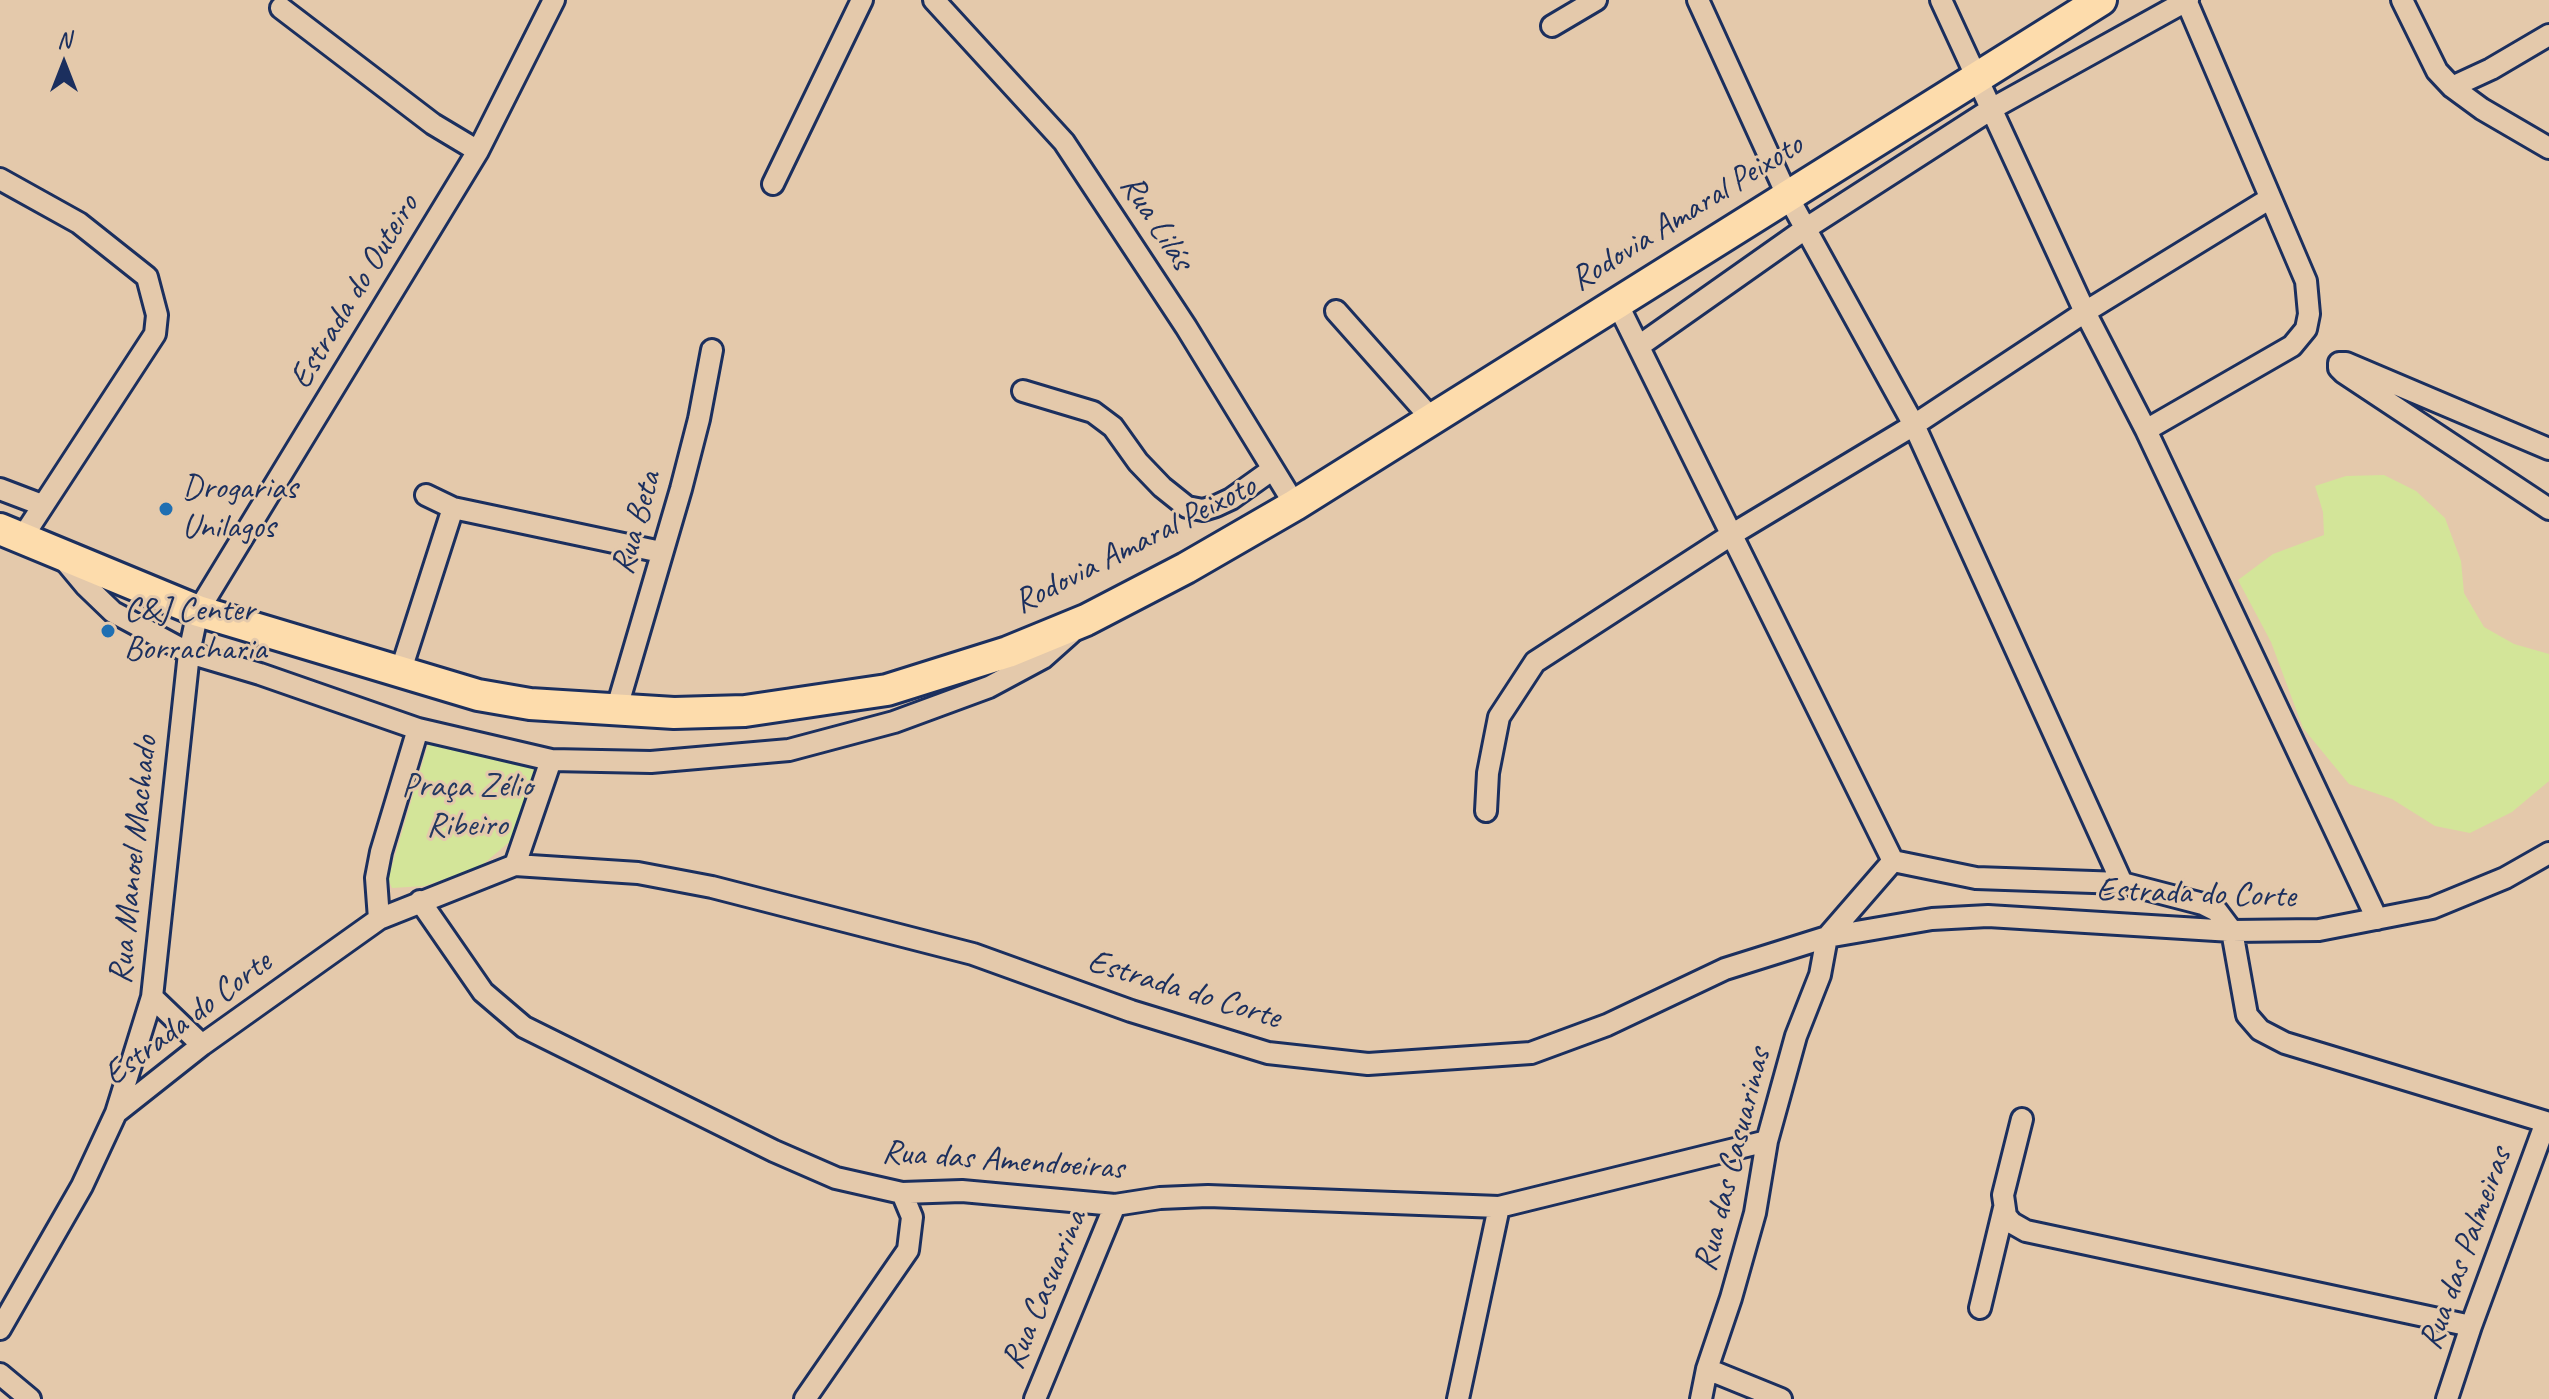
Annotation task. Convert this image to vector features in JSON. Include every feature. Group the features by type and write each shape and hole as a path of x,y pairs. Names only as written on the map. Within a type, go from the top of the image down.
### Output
{"highway":[{"name":"Rodovia Amaral Peixoto","path":"11,533 198,611 478,695 530,704 674,713 745,711 887,690 1008,652 1086,620 1186,568 1295,505 2101,0"}],"street":[{"name":"Estrada do Outeiro","path":"198,611 478,151 554,0"},
{"path":"773,184 862,0"},
{"name":"Rua Lilás","path":"934,0 1064,142 1186,327 1295,505"},
{"path":"1552,26 1596,0"},
{"path":"1698,0 1787,195 1914,425 2122,883"},
{"path":"1941,0 2085,312 2146,430 2377,919"},
{"path":"1639,346 1805,229 1993,108 2187,0 2306,281 2309,314 2306,329 2292,346 2146,430"},
{"path":"2402,0 2437,71 2452,87 2482,109 2549,148"},
{"path":"281,8 433,124 478,151"},
{"path":"2452,87 2491,69 2549,35"},
{"path":"0,179 79,223 147,277 157,315 155,334 42,505 11,533"},
{"path":"1486,811 1488,773 1499,717 1535,662 1731,535 1914,425 2085,312 2269,199"},
{"path":"1617,303 1893,861"},
{"path":"1336,311 1431,418"},
{"name":"Rua Beta","path":"616,711 695,433 712,350"},
{"path":"2549,449 2346,363 2339,363 2344,373 2549,509"},
{"path":"1023,391 1093,412 1113,427 1138,462 1162,487 1187,507 1203,510 1216,506 1273,469"},
{"path":"0,489 42,505"},
{"path":"426,495 453,508 661,552"},
{"path":"400,673 453,508"},
{"path":"59,553 113,612 189,653 260,674 418,729 551,760 651,762 789,750 894,722 989,687 1043,658 1086,620"},
{"name":"Rua Manoel Machado","path":"116,1113 152,997 189,653 198,611"},
{"path":"379,919 376,878 381,852 418,729"},
{"path":"515,865 551,760"},
{"name":"Estrada do Corte","path":"0,1329 82,1186 116,1113 202,1045 379,919 515,865 638,873 712,887 973,954 1131,1011 1268,1053 1368,1064 1531,1053 1607,1025 1725,969 1827,937 1932,919 1988,916 2232,931 2319,930 2432,908 2505,878 2549,853"},
{"path":"1893,861 1976,878 2122,883 2203,904 2217,911 2232,931 2247,1015 2260,1030 2285,1043 2547,1121"},
{"path":"1827,937 1893,861"},
{"name":"Rua das Amendoeiras","path":"420,901 483,992 524,1027 774,1151 836,1178 902,1193 962,1191 1115,1205 1160,1198 1208,1196 1499,1207 1767,1141"},
{"name":"Rua das Casuarinas","path":"1701,1399 1707,1369 1755,1213 1767,1141 1796,1036 1820,975 1827,937"},
{"path":"152,997 202,1045"},
{"path":"1980,1308 2022,1119"},
{"name":"Rua das Palmeiras","path":"2447,1399 2547,1121"},
{"path":"805,1399 908,1250 912,1217 902,1193"},
{"name":"Rua Casuarina","path":"1042,1397 1115,1205"},
{"path":"1458,1399 1499,1207"},
{"path":"2004,1208 2012,1223 2026,1231 2471,1326"},
{"path":"1707,1369 1781,1399"},
{"path":"0,1374 30,1399"}],"green space":[{"path":"2384,475 2416,491 2445,518 2461,561 2464,593 2484,627 2514,644 2549,654 2549,781 2512,812 2470,833 2435,826 2392,799 2349,784 2303,728 2271,642 2238,580 2273,554 2324,535 2323,512 2315,486 2346,476"},
{"name":"Praça Zélio Ribeiro","path":"429,741 527,762 538,775 514,838 481,866 425,886 392,888 388,879"}],"place":[{"name":"Drogarias Unilagos","path":"166,509"},
{"name":"C&J Center Borracharia","path":"108,631"}]}
